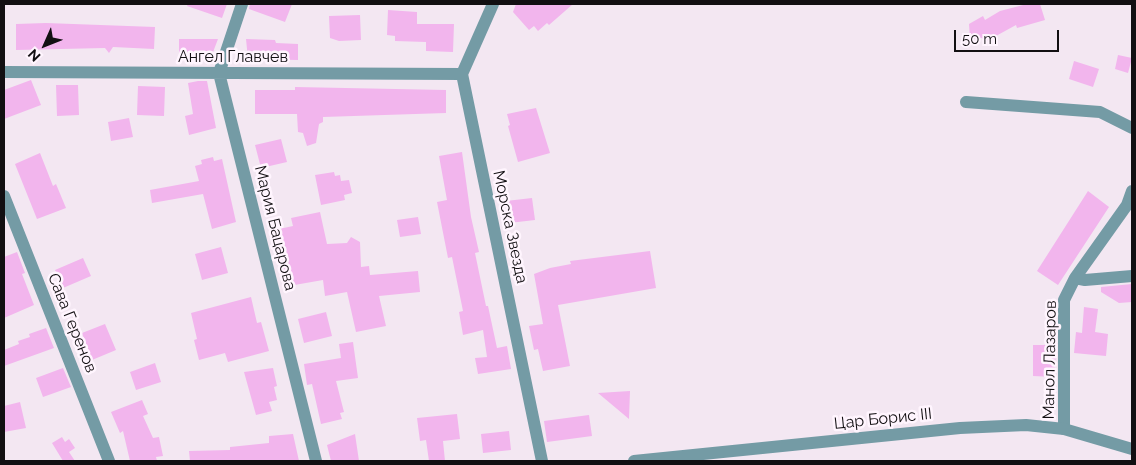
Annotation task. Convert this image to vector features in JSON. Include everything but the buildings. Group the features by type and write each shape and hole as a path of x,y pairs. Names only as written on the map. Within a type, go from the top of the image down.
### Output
{"street":[{"path":"219,74 242,4"},
{"path":"462,74 493,4"},
{"name":"Ангел Главчев","path":"4,72 462,74"},
{"name":"Мария Бацарова","path":"219,74 316,461"},
{"name":"Морска Звезда","path":"462,74 542,461"},
{"path":"966,102 1100,112 1132,128"},
{"name":"Манол Лазаров","path":"1064,429 1064,300 1075,278 1127,205 1132,192"},
{"name":"Сава Геренов","path":"4,196 109,461"},
{"path":"1075,278 1085,280 1132,276"},
{"name":"Цар Борис III","path":"634,461 960,428 1026,425 1064,429 1132,449"}]}
